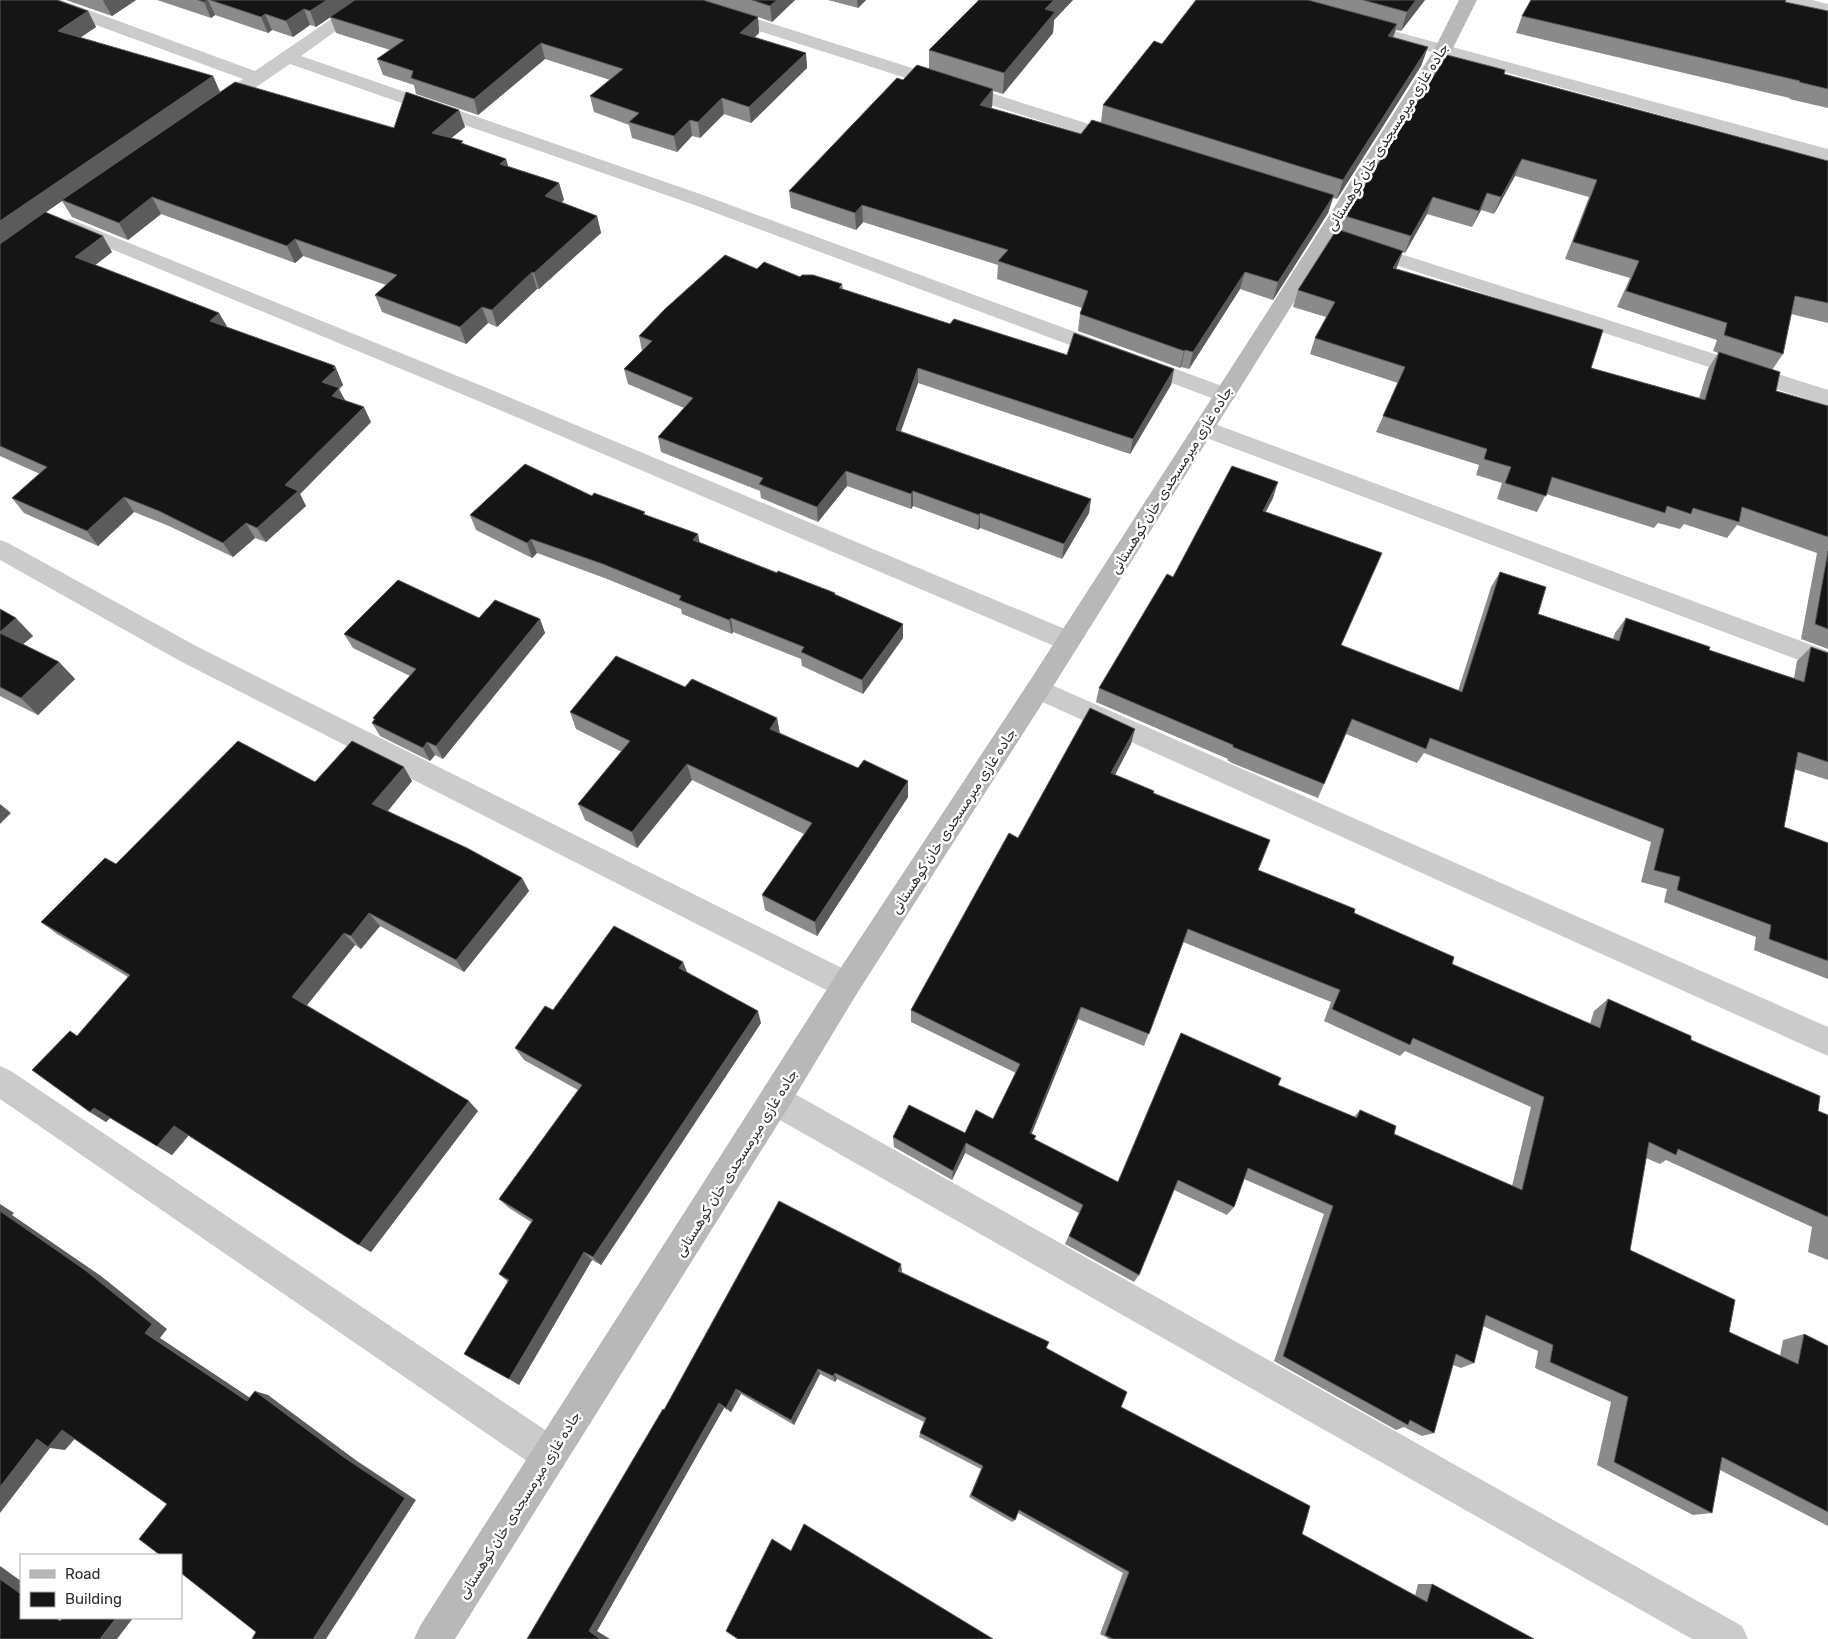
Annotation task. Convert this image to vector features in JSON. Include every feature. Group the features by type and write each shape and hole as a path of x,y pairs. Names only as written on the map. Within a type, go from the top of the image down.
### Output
{"main road":[{"name":"جاده غازی میرمسجدی خان کوهستانی","path":"433,1639 776,1100 846,985 1038,689 1326,236 1332,206 1443,50 1468,0"}],"street":[{"path":"45,0 257,78"},
{"path":"200,118 370,0"},
{"path":"680,0 1135,144"},
{"path":"1791,0 1828,9"},
{"path":"1337,21 1828,155"},
{"path":"288,57 696,199 1225,395"},
{"path":"69,207 53,218 484,395 1068,642"},
{"path":"1326,236 1828,398"},
{"path":"1204,428 1828,660"},
{"path":"0,549 189,654 846,985"},
{"path":"1038,689 1828,1042"},
{"path":"0,1081 550,1455"},
{"path":"776,1100 1729,1639"}],"building":[{"path":"0,0 57,0 88,11 58,31 213,76 0,221"},
{"path":"210,0 327,0 310,11 304,9 286,21 265,14 261,17"},
{"path":"355,0 703,0 758,17 740,33 806,53 749,107 722,98 698,122 690,120 674,136 629,122 639,113 590,96 623,69 541,43 474,99 411,78 413,71 377,59 404,40 330,17"},
{"path":"752,0 777,0 770,6"},
{"path":"979,0 1054,0 1045,9 1055,12 1004,73 929,50"},
{"path":"1196,0 1308,0 1397,24 1388,36 1428,47 1343,180 1103,105 1154,41 1162,44"},
{"path":"1363,0 1416,0 1407,12"},
{"path":"1531,0 1786,0 1785,2 1828,11 1828,89 1522,16"},
{"path":"1447,55 1505,70 1504,74 1828,161 1828,303 1795,296 1783,354 1724,335 1727,323 1626,291 1639,261 1573,242 1597,180 1522,159 1501,197 1487,193 1479,211 1433,197 1411,236 1345,216"},
{"path":"917,65 993,89 980,105 1081,134 1092,120 1334,195 1278,282 1245,272 1193,352 1184,351 1080,314 1088,291 998,261 1008,250 862,205 855,213 789,191 897,78 903,80"},
{"path":"235,82 394,128 406,92 459,110 432,133 463,141 461,143 506,159 500,164 559,183 545,196 597,216 534,273 532,272 492,310 482,307 460,327 375,295 397,275 295,239 287,246 152,197 119,223 62,200"},
{"path":"45,212 103,236 75,257 219,313 210,321 335,366 333,368 336,369 322,382 339,388 332,396 364,407 285,485 298,491 257,528 246,523 223,543 159,511 124,497 87,531 12,498 47,467 0,446 0,244"},
{"path":"1337,229 1403,251 1393,268 1603,330 1591,368 1705,400 1719,352 1780,372 1776,391 1828,406 1828,537 1742,507 1739,522 1693,508 1691,514 1667,506 1665,513 1552,477 1546,496 1505,483 1511,467 1484,459 1487,449 1383,416 1405,367 1315,338 1335,302 1298,290"},
{"path":"725,255 757,269 764,262 800,277 802,275 813,275 842,284 839,288 950,324 954,319 1067,355 1074,333 1174,369 1133,439 918,368 896,430 1091,499 1064,544 980,513 979,515 913,491 911,494 846,471 817,507 759,484 763,478 658,437 693,398 624,369 652,341 639,336 665,309"},
{"path":"525,464 592,496 594,493 645,512 643,514 698,534 693,540 777,573 778,571 835,593 903,624 862,680 801,652 804,647 679,600 681,596 603,564 531,539 527,543 470,515"},
{"path":"1232,466 1278,482 1263,511 1382,553 1341,645 1462,692 1500,572 1546,587 1538,614 1619,641 1626,618 1710,647 1709,650 1804,682 1811,647 1828,653 1828,762 1798,752 1784,827 1828,843 1828,961 1769,939 1771,925 1677,890 1680,877 1654,870 1664,829 1430,738 1426,749 1352,719 1324,784 1233,747 1233,745 1099,688 1167,574 1173,577"},
{"path":"1828,551 1828,629 1815,624"},
{"path":"398,580 479,618 495,600 540,619 436,746 427,742 423,748 372,723 375,719 373,718 416,669 344,634"},
{"path":"0,609 16,618 0,632"},
{"path":"0,633 59,662 21,698 0,687"},
{"path":"616,656 685,687 692,679 777,718 770,729 858,768 864,760 908,781 815,922 762,895 812,823 687,764 632,832 578,804 630,741 570,712"},
{"path":"1090,708 1135,729 1111,773 1154,791 1153,793 1270,840 1258,870 1355,909 1354,913 1454,957 1452,964 1600,1028 1608,999 1691,1036 1691,1040 1820,1096 1818,1111 1828,1115 1828,1217 1678,1149 1676,1155 1649,1142 1630,1250 1735,1300 1729,1332 1798,1364 1804,1334 1828,1346 1828,1512 1722,1457 1712,1513 1614,1462 1628,1397 1550,1362 1553,1345 1486,1315 1474,1363 1456,1354 1434,1433 1410,1420 1408,1425 1283,1356 1333,1206 1248,1168 1234,1207 1178,1180 1139,1275 1069,1236 1083,1205 966,1143 953,1171 893,1137 909,1105 965,1133 976,1110 993,1119 1020,1064 911,1010 1009,833 1018,838","holes":["1188,929 1340,990 1332,1009 1410,1045 1413,1038 1544,1097 1522,1190 1394,1134 1396,1126 1360,1110 1357,1118 1278,1085 1281,1078 1181,1033 1118,1182 1034,1139 1036,1136 1030,1133 1081,1007 1149,1034"]},
{"path":"238,741 315,782 352,741 404,767 372,804 467,848 522,878 456,960 369,913 351,936 344,933 292,997 469,1101 359,1245 174,1126 157,1146 94,1108 90,1112 32,1070 70,1031 77,1036 130,975 41,922 105,858 116,864"},
{"path":"614,926 683,962 679,968 758,1011 593,1257 584,1252 509,1379 464,1354 509,1280 499,1274 533,1220 499,1199 582,1085 515,1048 545,1006 553,1010"},
{"path":"779,1201 901,1264 898,1271 1049,1342 1046,1348 1127,1392 1121,1407 1310,1506 1302,1534 1427,1602 1432,1584 1534,1639 1113,1639 1105,1635 1129,1572 1019,1510 1015,1520 971,1495 983,1466 920,1433 926,1418 835,1373 833,1376 818,1369 791,1420 736,1389 726,1408 719,1403 589,1631 600,1639 527,1639 664,1410"},
{"path":"0,1211 85,1270 152,1324 145,1333 247,1401 255,1391 345,1458 405,1498 313,1639 252,1639 256,1632 182,1574 182,1554 159,1554 139,1539 167,1504 62,1430 48,1447 37,1439 0,1487"},
{"path":"804,1524 993,1639 738,1639 726,1631 772,1539 791,1551"},
{"path":"0,1579 20,1593 20,1619 57,1619 60,1621 61,1619 115,1619 100,1639 0,1639"}]}
